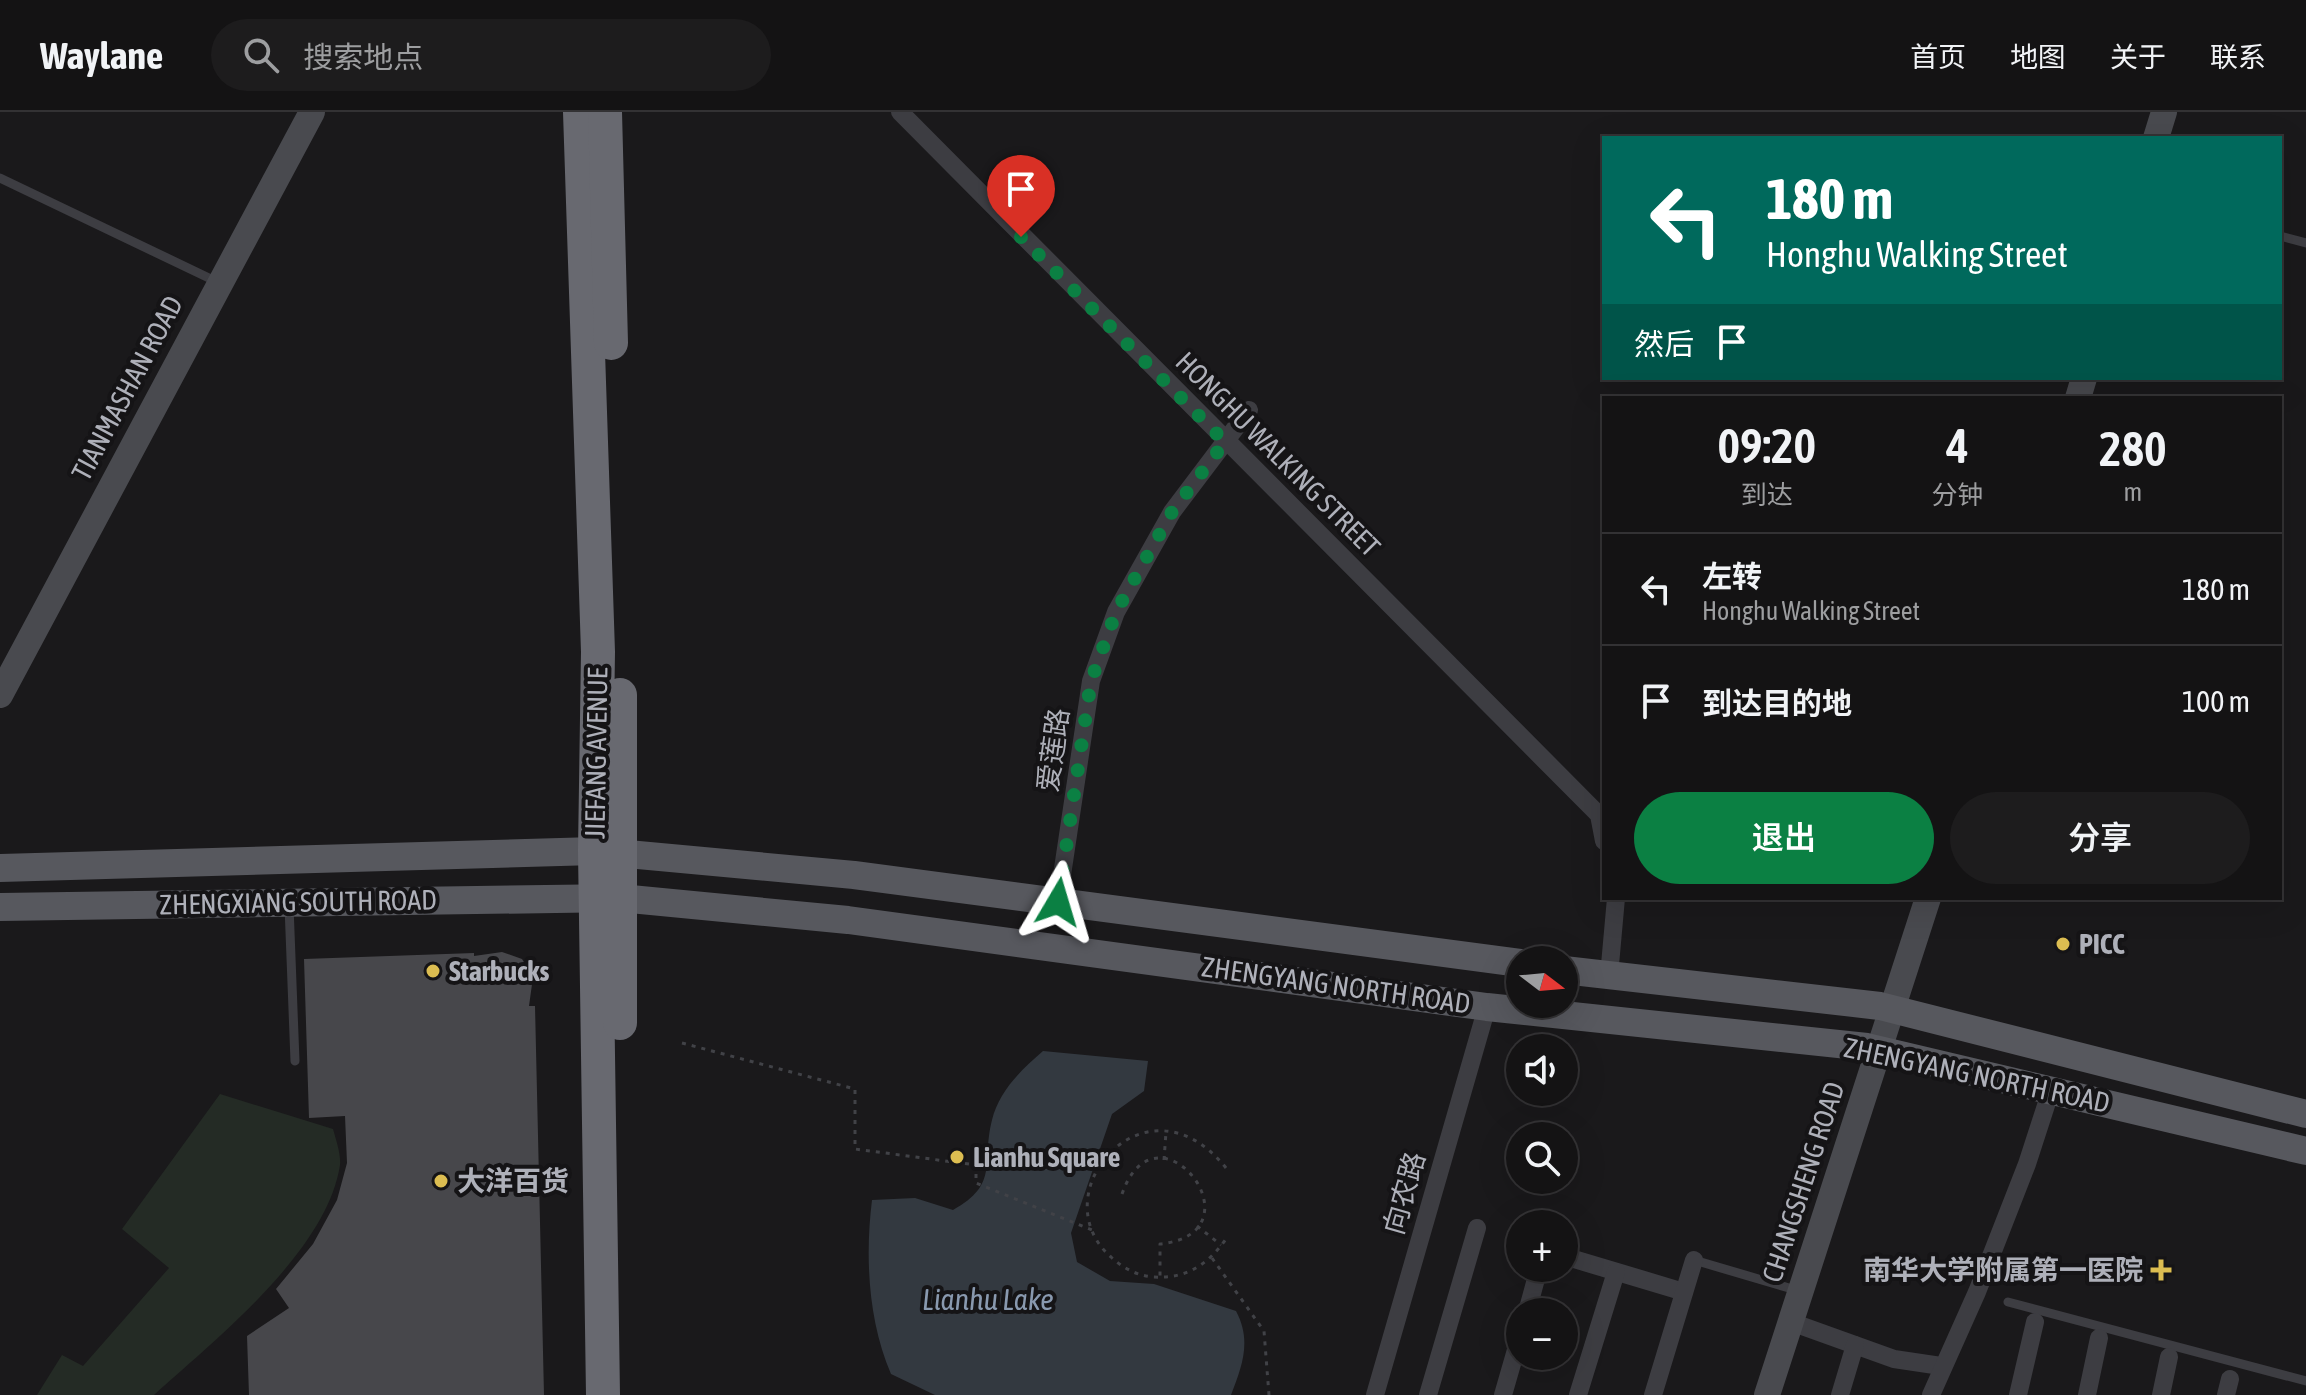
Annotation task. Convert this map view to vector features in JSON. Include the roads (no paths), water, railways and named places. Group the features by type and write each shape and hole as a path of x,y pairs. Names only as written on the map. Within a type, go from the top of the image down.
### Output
{"highway":[{"name":"JIEFANG AVENUE","path":"580,112 598,652 608,852 603,1395"},
{"name":"JIEFANG AVENUE","path":"605,112 620,653 608,852"},
{"name":"JIEFANG AVENUE","path":"608,898 624,1395"}],"main road":[{"name":"ZHENGXIANG SOUTH ROAD","path":"0,868 608,852"},
{"name":"ZHENGYANG NORTH ROAD","path":"608,852 854,875 1506,961"},
{"name":"ZHENGXIANG SOUTH ROAD","path":"0,907 608,898"},
{"name":"ZHENGYANG NORTH ROAD","path":"608,898 848,920 1487,1007 1873,1049 2306,1151"},
{"name":"ZHENGYANG NORTH ROAD","path":"1578,972 1886,1008 2306,1114"}],"street":[{"name":"TIANMASHAN ROAD","path":"0,672 300,112"},
{"name":"TIANMASHAN ROAD","path":"0,695 312,112"},
{"name":"HONGHU WALKING STREET","path":"900,112 1599,815 1602,831"},
{"path":"2142,136 2149,112"},
{"path":"2157,136 2164,112"},
{"name":"爱莲路","path":"1058,902 1091,681 1116,612 1172,512 1249,410"},
{"path":"1609,976 1616,900"},
{"name":"CHANGSHENG ROAD","path":"1886,1008 1913,900"},
{"name":"CHANGSHENG ROAD","path":"1767,1395 1886,1008 1927,900"},
{"name":"向农路","path":"1375,1395 1487,1007"},
{"name":"CHANGSHENG ROAD","path":"1755,1395 1873,1049"},
{"path":"1931,1395 1941,1366 1977,1292 2027,1164 2051,1090"},
{"path":"1428,1395 1477,1228"},
{"path":"1578,1260 1684,1292"},
{"path":"1653,1395 1694,1260"},
{"path":"1578,1395 1616,1272"},
{"path":"1791,1322 1894,1359 1941,1366"},
{"path":"2018,1395 2035,1322"},
{"path":"2087,1395 2099,1338"},
{"path":"1840,1395 1855,1345"},
{"path":"2161,1395 2169,1357"},
{"path":"1508,1394 1513,1370"}],"lane":[{"path":"0,178 211,279"},
{"path":"2282,237 2306,243"},
{"path":"288,902 295,1061"},
{"path":"1694,1260 1789,1288"},
{"path":"2008,1302 2306,1381"}],"water":[{"name":"Lianhu Lake","path":"1043,1051 1148,1061 1144,1091 1112,1114 1071,1233 1077,1262 1110,1281 1154,1284 1236,1311 1244,1333 1244,1353 1231,1395 935,1395 891,1374 877,1332 870,1288 872,1200 915,1198 953,1210 968,1200 977,1191 986,1171 995,1109 1005,1090"}],"place":[{"name":"PICC","path":"2063,944"},
{"name":"Starbucks","path":"433,971"},
{"name":"Lianhu Square","path":"957,1157"},
{"name":"大洋百货","path":"441,1181"},
{"name":"南华大学附属第一医院","path":"2161,1270"}]}
